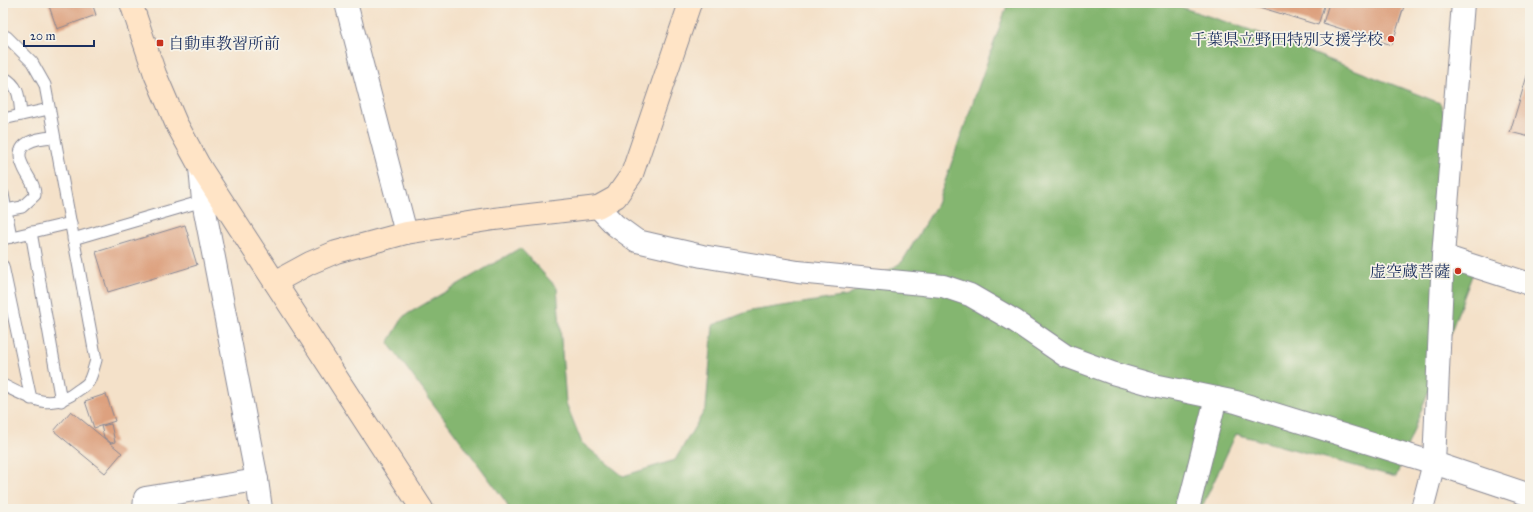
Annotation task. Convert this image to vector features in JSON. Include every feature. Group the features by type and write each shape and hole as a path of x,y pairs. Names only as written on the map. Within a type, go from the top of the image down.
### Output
{"street":[{"path":"131,3 155,74 176,123 200,167 422,509"},
{"path":"346,3 406,233"},
{"path":"275,282 310,263 336,252 406,233 494,219 598,208 616,197 632,174 690,3"},
{"path":"1422,509 1434,463 1443,256 1463,3"},
{"path":"200,167 203,201 257,480 261,509"},
{"path":"598,208 615,225 637,241 702,256 798,272 943,286 970,295 1015,321 1066,356 1112,373 1154,385 1236,402 1434,463 1530,495"},
{"path":"1443,256 1530,284"},
{"path":"1188,509 1216,398"},
{"path":"144,509 145,498 257,480"}],"lane":[{"path":"3,35 7,36 32,62 45,85 96,360 88,382 67,399 52,402 31,399 3,385"},
{"path":"3,77 12,82 19,93 21,115"},
{"path":"3,118 49,109"},
{"path":"6,210 22,207 35,195 35,186 22,166 20,152 25,144 38,138 54,137"},
{"path":"3,194 6,210 7,238 71,223"},
{"path":"74,239 203,201"},
{"path":"31,232 61,400"},
{"path":"3,266 31,399"}],"green space":[{"path":"1008,3 1168,3 1266,35 1440,103 1444,113 1439,247 1476,265 1396,477 1236,434 1201,509 509,509 506,502 388,343 404,316 520,248 557,288 566,403 582,443 623,476 675,460 706,408 713,325 750,311 848,296 902,262 937,204"}],"building":[{"path":"48,3 92,3 96,15 57,29"},
{"path":"1246,3 1325,3 1318,25"},
{"path":"1329,3 1405,3 1392,45 1323,23"},
{"path":"1530,66 1530,137 1510,132"},
{"path":"185,225 197,265 108,292 96,252"},
{"path":"106,394 115,421 94,428 85,401"},
{"path":"71,411 122,453 105,473 54,431"},
{"path":"111,424 115,442 111,443 104,437 101,426"}],"place":[{"name":"千葉県立野田特別支援学校","path":"1391,39"},
{"name":"自動車教習所前","path":"160,43"},
{"name":"虚空蔵菩薩","path":"1458,271"}]}
